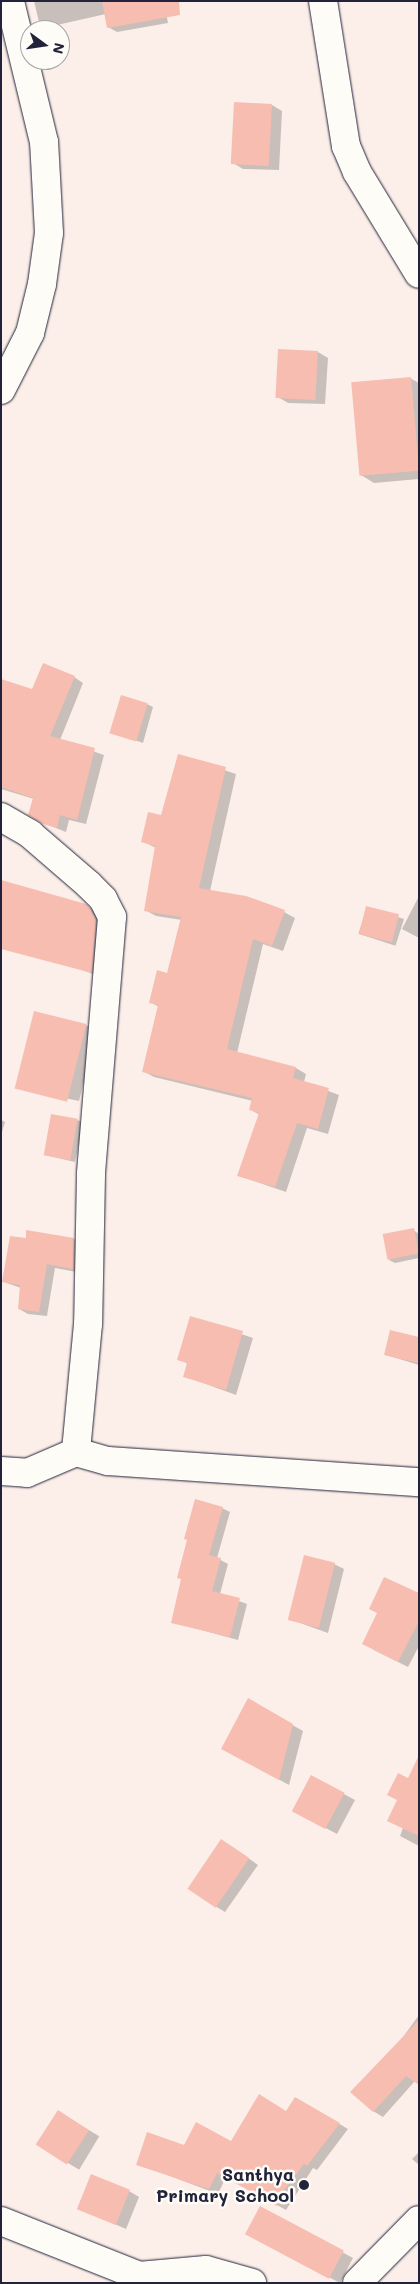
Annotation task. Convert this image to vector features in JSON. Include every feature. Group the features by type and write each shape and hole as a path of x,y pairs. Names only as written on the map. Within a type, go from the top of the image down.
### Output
{"street":[{"path":"1,390 30,333 42,284 49,233 44,142 10,1"},
{"path":"323,1 346,146 357,172 419,274"},
{"path":"1,817 30,834 83,880 103,899 112,917 91,1174 88,1324 76,1452"},
{"path":"1,1471 27,1473 76,1452 108,1461 419,1482"},
{"path":"357,2283 419,2220"},
{"path":"1,2221 139,2276 206,2270 252,2283"}],"building":[{"path":"102,1 179,1 180,15 107,28"},
{"path":"234,102 272,104 269,166 231,164"},
{"path":"278,349 318,351 315,400 275,398"},
{"path":"411,377 419,471 359,476 351,382"},
{"path":"43,663 75,676 50,736 95,748 77,820 60,815 57,828 43,824 28,815 33,798 1,787 1,679 32,689"},
{"path":"121,695 148,703 136,741 109,733"},
{"path":"178,754 226,767 199,888 246,896 285,910 272,946 253,939 227,1049 296,1067 293,1078 329,1088 318,1129 297,1123 275,1187 237,1176 259,1113 249,1110 252,1098 142,1072 158,1005 149,1003 157,970 167,973 181,917 144,911 155,846 141,842 148,812 161,815"},
{"path":"1,880 86,904 90,908 96,920 92,973 1,949"},
{"path":"366,906 399,914 392,942 359,934"},
{"path":"34,1011 86,1024 67,1102 15,1089"},
{"path":"51,1114 78,1119 70,1160 44,1155"},
{"path":"414,1228 419,1254 388,1260 383,1234"},
{"path":"26,1230 74,1238 73,1269 47,1264 39,1312 18,1309 20,1285 2,1282 10,1236 26,1238"},
{"path":"190,1316 243,1331 226,1390 183,1377 187,1363 177,1360"},
{"path":"390,1330 419,1337 419,1363 384,1355"},
{"path":"195,1499 223,1507 209,1555 221,1558 212,1591 240,1598 230,1637 171,1623 181,1579 177,1578 187,1540 184,1539"},
{"path":"304,1555 335,1563 319,1628 288,1620"},
{"path":"384,1577 419,1593 419,1621 398,1662 362,1644 377,1613 369,1609"},
{"path":"248,1698 293,1724 279,1780 221,1749"},
{"path":"419,1755 419,1836 387,1821 397,1800 387,1795 398,1773 408,1778"},
{"path":"311,1775 345,1793 325,1829 292,1811"},
{"path":"221,1839 249,1858 216,1908 187,1889"},
{"path":"419,2020 419,2085 406,2076 373,2112 350,2092"},
{"path":"259,2094 286,2111 295,2097 340,2123 307,2166 304,2164 284,2190 277,2206 217,2173 209,2189 136,2165 147,2132 184,2145 196,2122 231,2141"},
{"path":"58,2110 89,2130 67,2165 36,2144"},
{"path":"91,2174 130,2190 116,2225 77,2209"},
{"path":"260,2206 344,2251 329,2279 245,2234"}],"place":[{"name":"Santhya Primary School","path":"304,2185"}]}
